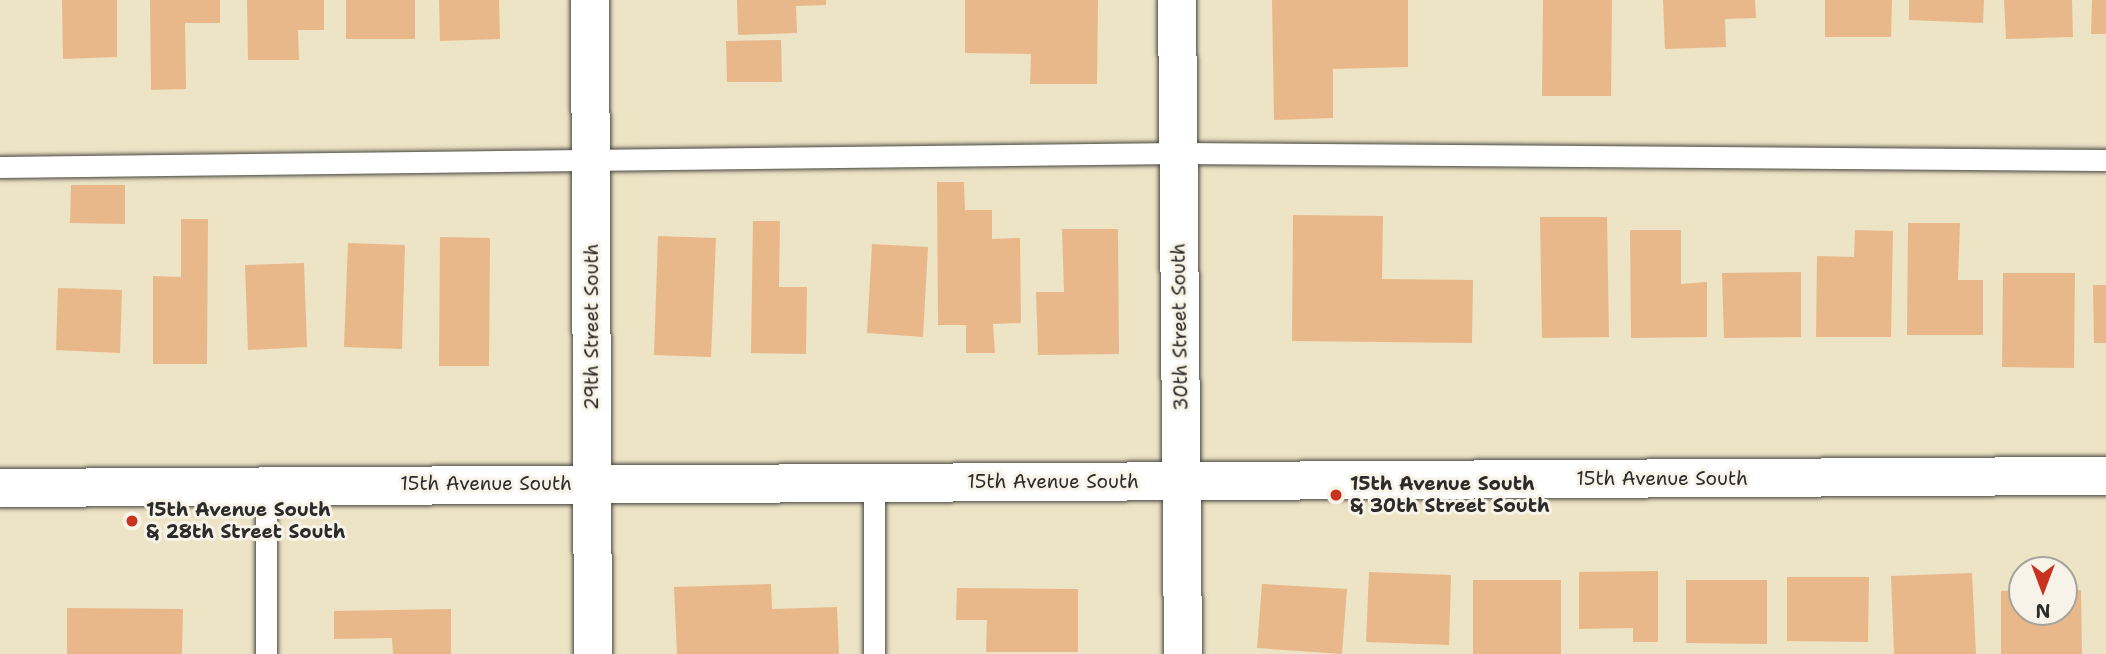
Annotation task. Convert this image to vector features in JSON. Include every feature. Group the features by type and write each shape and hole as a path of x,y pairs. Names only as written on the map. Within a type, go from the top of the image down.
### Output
{"street":[{"name":"29th Street South","path":"590,0 593,654"},
{"name":"30th Street South","path":"1177,0 1183,654"},
{"name":"15th Avenue South","path":"0,488 2106,476"}],"lane":[{"path":"0,167 1179,153 2106,160"},
{"path":"874,482 874,654"},
{"path":"266,486 267,654"}],"building":[{"path":"62,0 117,0 117,57 63,59"},
{"path":"150,0 220,0 220,23 185,23 186,89 151,90"},
{"path":"247,0 324,0 324,30 298,30 299,60 248,60"},
{"path":"346,0 415,0 415,39 346,39"},
{"path":"439,0 499,0 500,39 440,41"},
{"path":"737,0 826,0 826,5 796,6 797,33 738,35"},
{"path":"965,0 1098,0 1097,84 1030,84 1031,54 965,53"},
{"path":"1272,0 1408,0 1408,67 1333,69 1333,118 1274,120"},
{"path":"1543,0 1612,0 1611,96 1542,96"},
{"path":"1663,0 1755,0 1756,18 1725,19 1726,47 1665,49"},
{"path":"1825,0 1892,0 1891,37 1825,37"},
{"path":"1909,0 1984,0 1983,23 1909,20"},
{"path":"2004,0 2072,0 2073,37 2006,39"},
{"path":"2092,0 2106,0 2106,34 2091,34"},
{"path":"781,40 782,82 727,82 726,41"},
{"path":"937,182 964,182 965,210 992,210 992,239 1020,238 1021,323 993,324 995,353 966,353 966,325 938,325"},
{"path":"71,185 125,185 125,224 70,223"},
{"path":"1293,215 1383,216 1382,279 1473,280 1472,343 1292,341"},
{"path":"1540,217 1607,217 1609,337 1542,338"},
{"path":"181,219 208,219 207,364 153,364 153,276 181,277"},
{"path":"753,221 780,221 779,287 807,287 806,354 751,353"},
{"path":"1908,223 1960,223 1958,280 1983,280 1983,335 1907,335"},
{"path":"1062,229 1118,229 1119,354 1038,355 1036,292 1064,292"},
{"path":"1630,230 1681,230 1681,284 1707,282 1707,337 1631,338"},
{"path":"1855,230 1893,231 1891,337 1816,337 1817,256 1854,257"},
{"path":"658,236 716,238 711,357 654,355"},
{"path":"440,237 490,238 489,366 439,366"},
{"path":"348,243 405,245 402,349 344,347"},
{"path":"872,244 928,247 923,337 867,333"},
{"path":"304,263 307,347 248,350 245,265"},
{"path":"1801,272 1801,337 1724,338 1722,273"},
{"path":"2003,273 2075,273 2074,368 2002,367"},
{"path":"2093,285 2106,285 2106,343 2094,343"},
{"path":"58,288 122,290 120,353 56,350"},
{"path":"1658,571 1658,642 1633,642 1633,628 1579,629 1579,572"},
{"path":"1369,572 1451,575 1449,645 1366,642"},
{"path":"1972,573 1976,654 1894,654 1891,576"},
{"path":"1787,577 1869,577 1868,642 1787,641"},
{"path":"1473,580 1561,580 1561,654 1473,654"},
{"path":"1686,580 1767,580 1767,644 1686,643"},
{"path":"771,584 772,609 837,607 839,654 677,654 674,587"},
{"path":"1262,584 1347,589 1342,654 1257,648"},
{"path":"957,588 1078,589 1078,652 986,652 987,620 956,620"},
{"path":"2078,590 2081,590 2082,654 2001,654 2001,591 2008,591 2008,626 2078,626"},
{"path":"67,608 183,609 182,654 67,654"},
{"path":"451,609 451,654 393,654 392,638 334,639 334,611"}],"place":[{"name":"15th Avenue South & 30th Street South","path":"1336,495"},
{"name":"15th Avenue South & 28th Street South","path":"132,521"}]}
